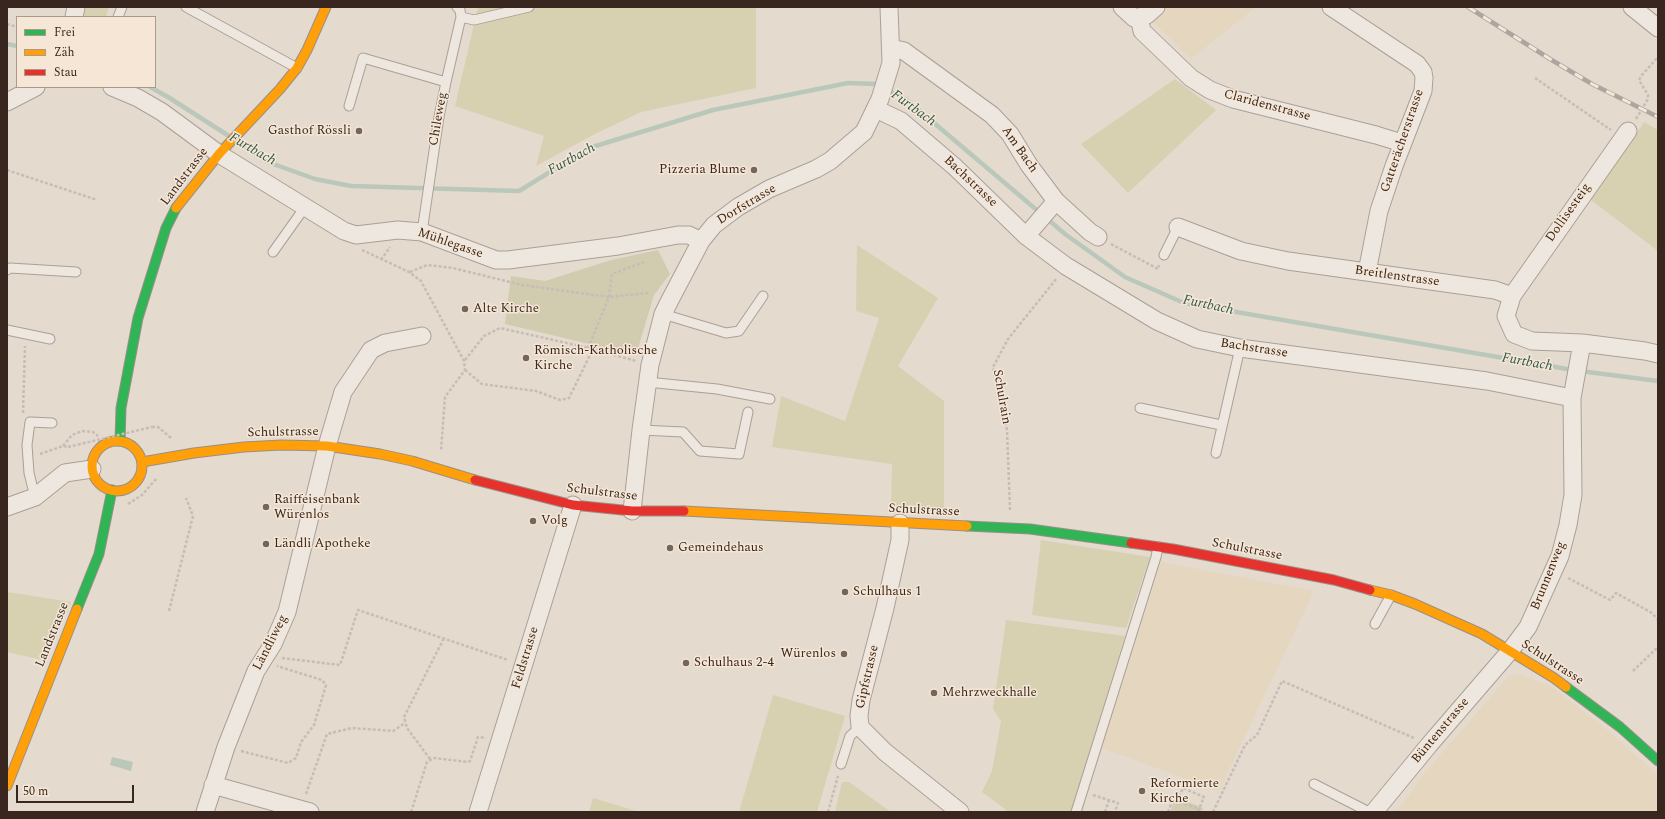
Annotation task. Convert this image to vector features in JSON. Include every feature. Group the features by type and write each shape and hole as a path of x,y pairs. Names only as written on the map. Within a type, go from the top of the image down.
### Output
{"street":[{"name":"Landstrasse","path":"120,441 121,408 138,318 166,228 177,206 240,130 280,90 297,68 307,50 326,7"},
{"name":"Dorfstrasse","path":"632,511 640,430 647,382 663,314 701,241 714,225 738,207 769,189 816,169 830,161 864,132 878,104 891,63 889,7"},
{"path":"1122,7 1134,18 1147,14 1156,7"},
{"name":"Gatterächerstrasse","path":"1331,7 1417,64 1423,72 1424,78 1423,91 1402,143 1379,211 1367,272"},
{"path":"1632,7 1658,28"},
{"name":"Claridenstrasse","path":"1139,16 1142,31 1191,78 1210,90 1233,99 1402,143"},
{"name":"Am Bach","path":"891,48 904,51 992,115 1010,134 1054,204 1098,237"},
{"path":"7,102 34,88"},
{"name":"Mühlegasse","path":"114,88 138,98 162,112 223,150 237,165 344,231 356,235 398,230 422,232 496,260 508,260 618,246 678,235 688,235 701,241"},
{"name":"Bachstrasse","path":"878,104 901,121 1030,231 1066,266 1157,321 1197,339 1240,348 1573,391"},
{"name":"Dollisesteig","path":"1512,296 1626,134"},
{"path":"1030,231 1054,204"},
{"name":"Breitlenstrasse","path":"1178,227 1242,251 1288,261 1495,290 1512,296"},
{"path":"1512,296 1506,316 1514,334 1532,341 1581,348 1645,351 1658,354"},
{"name":"Ländliweg","path":"205,812 226,747 256,671 283,624 287,612 327,446 343,392 371,350 385,343 422,336"},
{"path":"1573,391 1581,348"},
{"name":"Brunnenweg","path":"1510,651 1528,627 1560,556 1568,525 1573,495 1573,391"},
{"path":"111,441 128,443 135,448 142,462 139,478 134,484 120,491 112,490 103,486 95,479 92,469 96,452 102,445 111,441"},
{"name":"Schulstrasse","path":"142,462 186,454 244,447 281,445 327,446 380,454 412,461 498,487 573,505 632,511 672,510 1030,529 1158,547 1334,580 1391,595 1456,621 1482,634 1554,678 1620,727 1658,761"},
{"path":"7,507 35,497 65,473 92,469"},
{"name":"Landstrasse","path":"7,786 99,554 112,490"},
{"name":"Feldstrasse","path":"478,812 573,505"},
{"name":"Gipfstrasse","path":"900,523 900,540 885,608 861,700 859,716 860,727 884,752 960,812"},
{"name":"Büntenstrasse","path":"1374,812 1429,745 1510,651"},
{"path":"213,785 305,811"}],"lane":[{"path":"186,7 297,68"},
{"path":"457,7 460,10 461,17 474,20 529,7"},
{"name":"Chileweg","path":"422,232 426,196 446,82 461,17"},
{"path":"350,106 363,58 446,82"},
{"path":"273,252 305,207"},
{"path":"1164,255 1178,227"},
{"path":"7,270 10,268 76,272"},
{"path":"663,314 726,333 739,331 762,296"},
{"path":"7,330 50,339"},
{"path":"1216,452 1240,348"},
{"path":"647,382 717,389 770,399"},
{"path":"1140,408 1221,425"},
{"path":"640,430 684,432 700,451 739,454 748,412"},
{"path":"35,497 28,473 27,444 30,422 52,423"},
{"path":"1076,812 1158,547"},
{"path":"1375,624 1391,595"},
{"path":"841,764 850,736 860,727"},
{"path":"1314,784 1368,812"}],"path":[{"path":"1535,78 1626,134 1648,99 1648,95 1639,80 1658,57"},
{"path":"7,170 97,200"},
{"path":"1098,237 1158,269 1164,255"},
{"path":"357,248 409,272 421,281 464,361 465,370 445,397 440,470"},
{"path":"588,348 608,298 612,274 644,262"},
{"path":"409,272 427,265 453,268 522,285 608,298 648,293"},
{"name":"Schulrain","path":"1011,528 1007,430 993,366 1008,339 1066,266"},
{"path":"464,361 484,336 500,328 593,349 650,365"},
{"path":"23,418 25,344"},
{"path":"465,370 482,384 536,391 560,400 569,398 593,349"},
{"path":"28,459 63,446 68,447 152,427 158,427 170,437 177,438"},
{"path":"63,446 72,435 82,431 93,432 98,436"},
{"path":"126,511 128,505 142,494 158,477 163,475"},
{"path":"169,611 193,516 186,498"},
{"path":"1554,570 1610,600 1616,593 1652,613 1658,620"},
{"path":"263,659 340,665 358,610 524,665"},
{"path":"430,759 405,723 406,713 444,638"},
{"path":"1633,671 1658,647"},
{"path":"226,747 288,763 296,758 301,742 314,725 326,685 322,680 263,659"},
{"path":"1213,812 1245,745 1257,735 1282,681 1429,745"},
{"path":"305,811 327,734 352,728 393,731 405,723"},
{"path":"430,759 468,762 470,761 478,737 500,742"},
{"path":"411,812 427,762 430,759"},
{"path":"828,812 841,764"},
{"path":"1168,812 1172,802 1176,803 1177,801 1198,811 1204,797 1183,788 1177,801"},
{"path":"1082,791 1118,803 1115,812"},
{"path":"1105,812 1109,800"}],"shaded area":[{"path":"81,7 109,7 106,16 78,16"},
{"path":"478,7 756,7 756,88 641,112 593,135 536,166 544,136 455,106"},
{"path":"1166,7 1256,7 1191,59 1151,20"},
{"path":"1175,79 1216,110 1128,193 1081,144"},
{"path":"1644,122 1658,130 1658,251 1591,200"},
{"path":"857,245 938,298 898,366 944,401 944,511 891,511 892,464 772,447 781,396 845,421 879,318 856,311"},
{"path":"658,250 670,274 654,295 636,355 505,324 511,276 545,281 611,260"},
{"path":"1041,540 1150,557 1126,628 1032,615"},
{"path":"1161,562 1314,591 1219,791 1102,748"},
{"path":"7,592 71,602 46,661 7,652"},
{"path":"1006,620 1125,636 1071,812 1009,812 982,792 992,771 1001,721 993,709"},
{"path":"1520,674 1552,687 1610,732 1658,775 1658,812 1397,812 1423,775 1509,676"},
{"path":"773,695 845,716 817,812 739,812"},
{"path":"112,757 133,762 131,771 110,765"},
{"path":"842,782 849,782 891,812 835,812"},
{"path":"1176,797 1203,808 1201,812 1170,812"},
{"path":"593,798 639,812 589,812"}],"waterway":[{"name":"Furtbach","path":"7,44 16,46"},
{"name":"Furtbach","path":"238,142 268,162 315,179 351,186 519,191 589,148 713,110 848,83 876,84 880,86"},
{"name":"Furtbach","path":"152,88 229,136"},
{"name":"Furtbach","path":"887,90 907,100 1065,234 1125,277 1184,303 1573,370"},
{"name":"Furtbach","path":"1580,371 1658,381"}],"railway":[{"path":"1468,7 1592,84 1658,117"}],"traffic: fast":[{"path":"120,441 121,408 138,318 166,228 176,208"},
{"path":"77,609 99,554 112,490"},
{"path":"967,526 1030,529 1131,543"},
{"path":"1566,687 1620,727 1658,761"}],"traffic: slow":[{"path":"176,208 219,154 280,89 297,68 307,50 326,7"},
{"path":"117,441 127,443 135,448 140,456 142,466 140,476 135,484 127,489 117,491 107,489 99,484 94,476 92,466 94,456 99,448 107,443 117,441"},
{"path":"142,462 194,453 244,447 281,445 327,446 380,454 412,461 475,480"},
{"path":"684,511 967,526"},
{"path":"1370,590 1391,595 1415,604 1482,634 1554,678 1566,687"},
{"path":"7,786 77,609"}],"traffic: jam":[{"path":"475,480 573,505 632,511 684,511"},
{"path":"1131,543 1173,549 1334,580 1370,590"}],"place":[{"name":"Gasthof Rössli","path":"359,131"},
{"name":"Pizzeria Blume","path":"754,170"},
{"name":"Alte Kirche","path":"465,309"},
{"name":"Römisch-Katholische Kirche","path":"526,358"},
{"name":"Raiffeisenbank Würenlos","path":"266,507"},
{"name":"Volg","path":"533,521"},
{"name":"Ländli Apotheke","path":"266,544"},
{"name":"Gemeindehaus","path":"670,548"},
{"name":"Schulhaus 1","path":"845,592"},
{"name":"Würenlos","path":"844,654"},
{"name":"Schulhaus 2-4","path":"686,663"},
{"name":"Mehrzweckhalle","path":"934,693"},
{"name":"Reformierte Kirche","path":"1142,791"}]}
